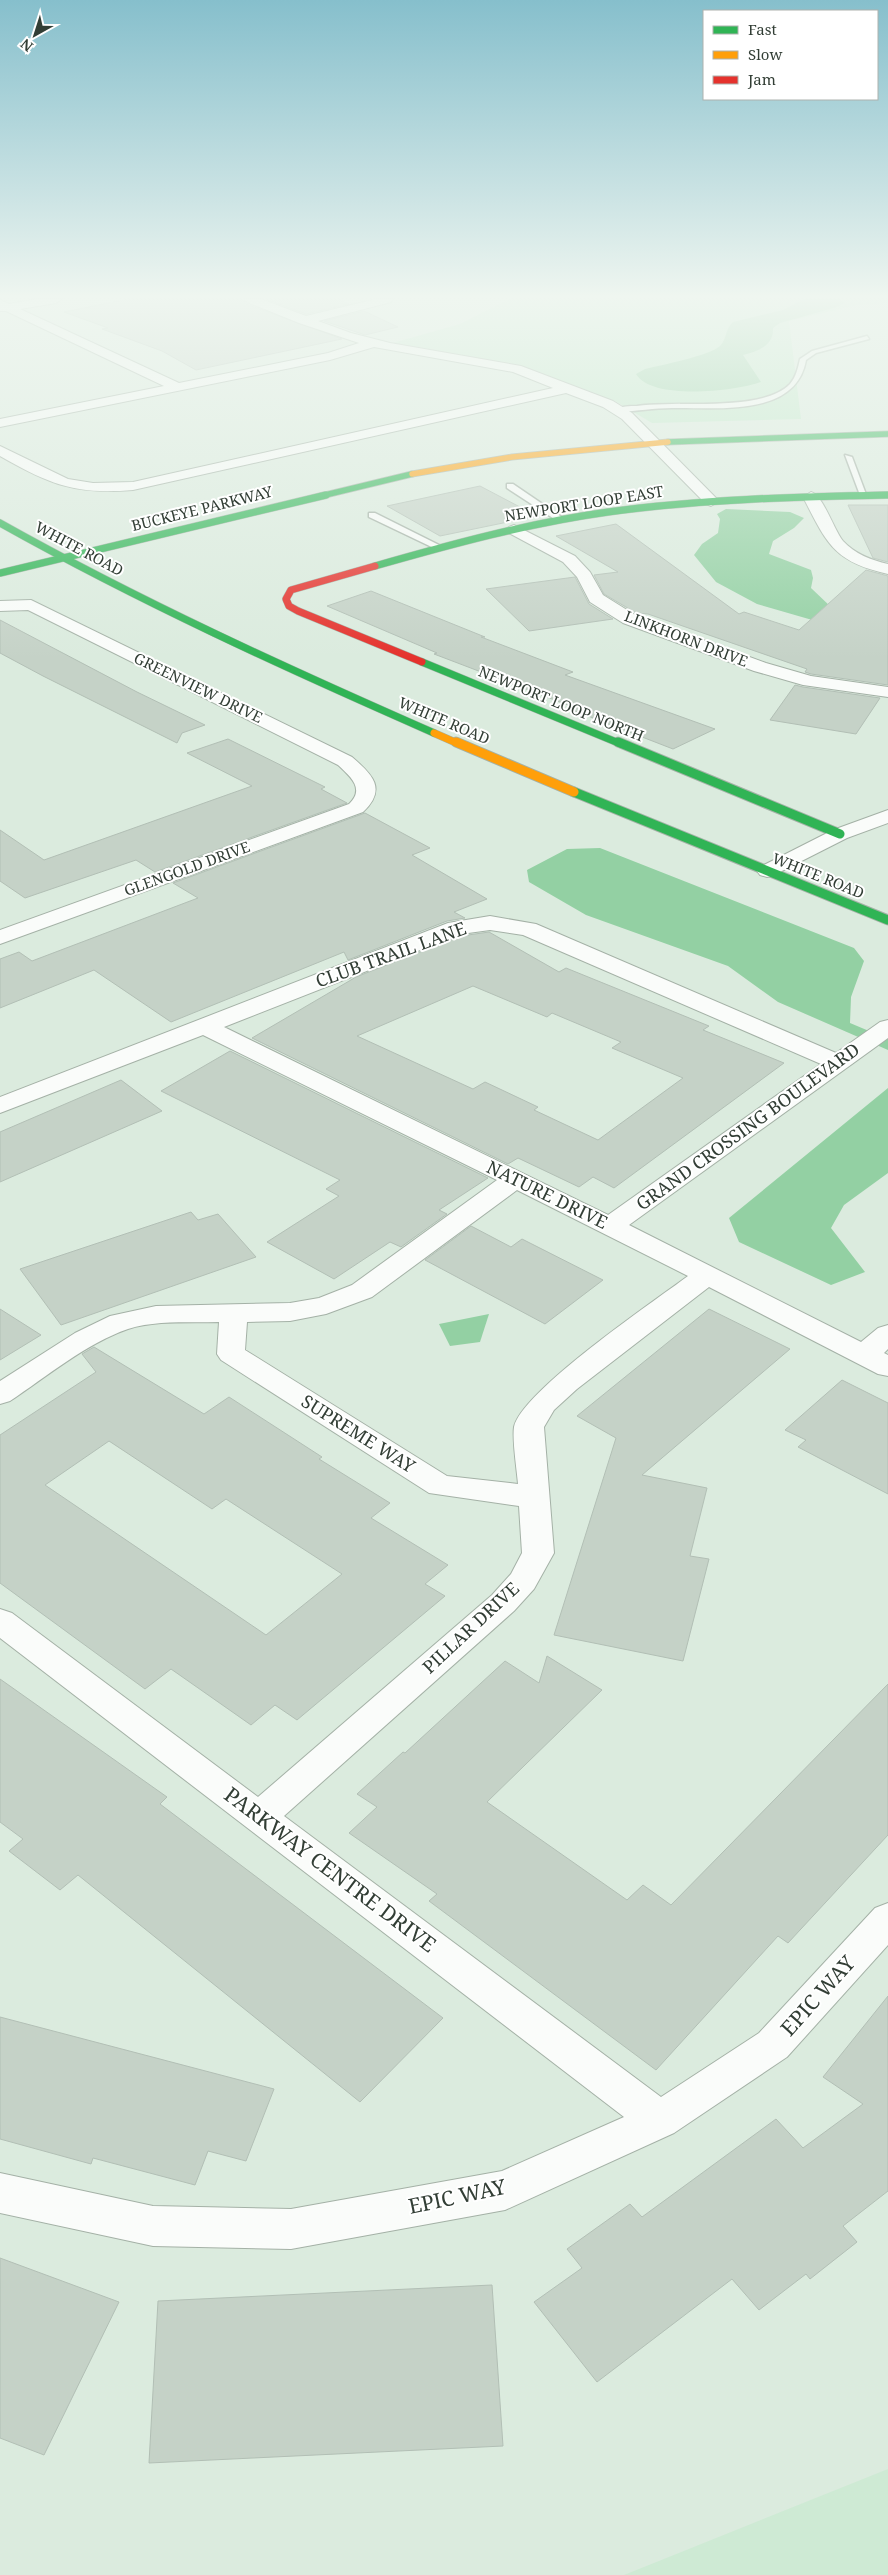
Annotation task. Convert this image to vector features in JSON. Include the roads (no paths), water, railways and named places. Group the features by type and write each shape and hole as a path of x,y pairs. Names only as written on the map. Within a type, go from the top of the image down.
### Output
{"street":[{"path":"0,423 19,419"},
{"path":"0,450 63,483 89,488 118,488 428,419"},
{"path":"630,419 641,429 656,435 712,501"},
{"path":"623,431 641,429"},
{"name":"BUCKEYE PARKWAY","path":"0,573 436,469 519,456 656,435 888,434"},
{"name":"NEWPORT LOOP EAST","path":"291,590 441,548 562,520 712,501 888,495"},
{"path":"811,497 835,544 855,559 888,569"},
{"name":"WHITE ROAD","path":"0,523 59,558 160,608 393,716 766,872 888,920"},
{"name":"LINKHORN DRIVE","path":"514,530 569,560 584,575 596,598 610,609 629,619 768,670 808,681 888,692"},
{"path":"19,550 57,541"},
{"name":"NEWPORT LOOP NORTH","path":"291,590 286,599 289,606 298,612 840,834"},
{"name":"GREENVIEW DRIVE","path":"6,605 31,605 345,761 364,778 367,794"},
{"name":"GLENGOLD DRIVE","path":"3,932 356,808 365,801 367,794"},
{"path":"766,872 840,834 888,816"},
{"name":"CLUB TRAIL LANE","path":"0,1106 456,928 490,923 528,929 837,1062"},
{"name":"GRAND CROSSING BOULEVARD","path":"610,1226 857,1048 887,1024"},
{"name":"NATURE DRIVE","path":"204,1026 516,1179 876,1361"},
{"path":"0,1394 84,1339 120,1322 156,1315 290,1312 326,1305 362,1291 516,1179"},
{"name":"PILLAR DRIVE","path":"259,1817 503,1603 523,1581 538,1553 529,1427 543,1404 567,1382 707,1275"},
{"name":"SUPREME WAY","path":"234,1313 231,1354 440,1486 534,1497"},
{"path":"876,1361 888,1334"},
{"name":"PARKWAY CENTRE DRIVE","path":"0,1621 660,2120"},
{"name":"EPIC WAY","path":"0,2192 153,2226 292,2229 505,2190 660,2120 772,2045 888,1919"}],"lane":[{"path":"848,457 864,495"},
{"path":"510,486 562,520"},
{"path":"372,515 441,548"}]}
